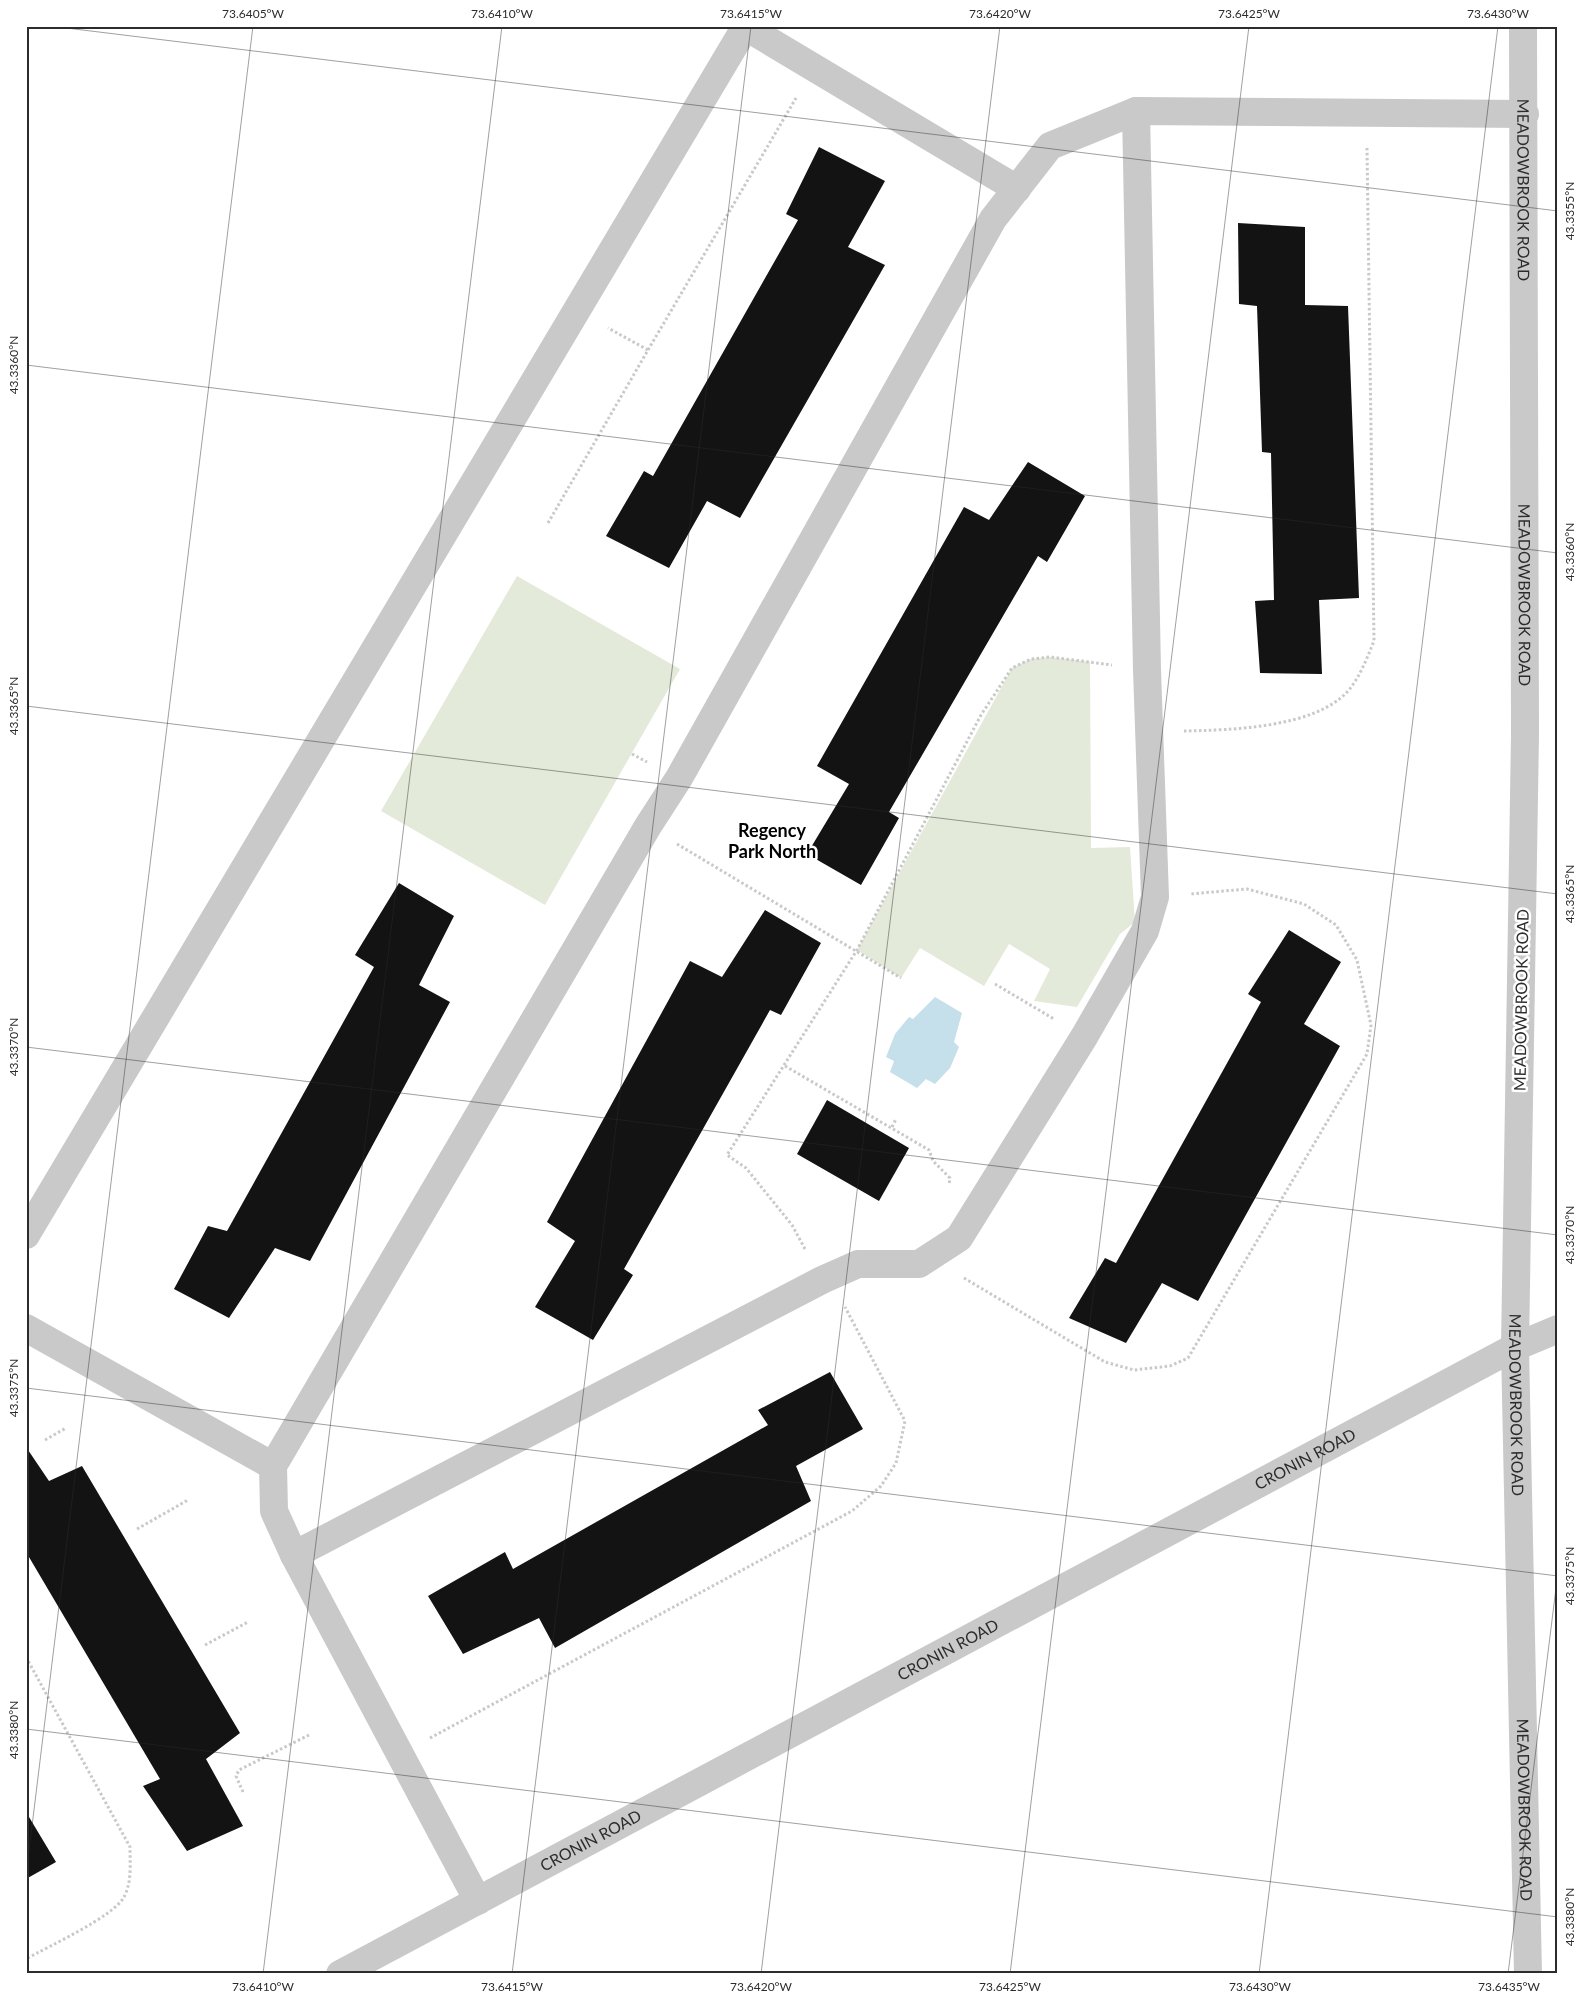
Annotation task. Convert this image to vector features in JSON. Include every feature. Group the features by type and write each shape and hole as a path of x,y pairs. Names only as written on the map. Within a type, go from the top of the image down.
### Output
{"street":[{"name":"MEADOWBROOK ROAD","path":"1523,26 1525,114 1525,735 1515,1347 1528,1974"},
{"path":"26,1235 746,27 1017,189"},
{"path":"478,1901 294,1555 274,1511 273,1466 648,826 679,778 993,218 1050,146 1136,111 1525,114"},
{"path":"294,1555 822,1280 858,1264 919,1264 959,1238 1084,1037 1145,931 1155,897 1147,670 1136,111"},
{"path":"26,1328 273,1466"},
{"name":"CRONIN ROAD","path":"340,1974 1515,1347 1558,1329"}],"path":[{"path":"548,523 797,96"},
{"path":"1149,732 1238,730 1281,722 1310,714 1332,704 1348,691 1364,667 1374,641 1366,113"},
{"path":"577,310 648,350"},
{"path":"400,1755 852,1511 881,1486 896,1463 905,1421 841,1298 822,1280 792,1225 746,1168 727,1156 856,950 981,714 1012,668 1031,659 1050,657 1147,670"},
{"path":"648,826 901,978"},
{"path":"919,1264 956,1273 1105,1362 1134,1370 1170,1366 1188,1358 1367,1054 1371,1025 1357,960 1336,925 1304,904 1247,889 1155,897"},
{"path":"995,984 1084,1037"},
{"path":"785,1066 929,1150 933,1161 950,1178 949,1197 973,1215"},
{"path":"892,1127 896,1119"},
{"path":"45,1440 66,1428"},
{"path":"137,1529 188,1500"},
{"path":"205,1645 248,1622"},
{"path":"26,1657 130,1847 131,1873 124,1896 113,1911 26,1959"},
{"path":"243,1792 236,1776 239,1770 310,1735"}],"green space":[{"path":"517,576 680,669 545,905 381,811"},
{"path":"1050,657 1090,662 1091,848 1130,847 1135,922 1120,934 1077,1007 1034,1001 1050,969 1009,944 984,986 920,948 901,978 857,950 1012,668 1031,659"}],"water":[{"path":"935,997 962,1013 954,1042 959,1047 950,1068 935,1084 926,1079 917,1088 890,1072 894,1061 886,1057 895,1034 909,1017 913,1019"}],"building":[{"path":"819,147 885,181 848,247 885,265 740,518 707,501 669,568 606,536 644,471 653,476 798,220 786,214"},
{"path":"1238,223 1305,227 1305,305 1348,306 1359,598 1319,600 1322,674 1260,673 1255,601 1274,600 1271,453 1262,452 1257,306 1239,304"},
{"path":"1028,462 1085,496 1047,562 1038,556 889,812 899,818 861,885 807,854 849,784 817,766 964,507 989,520"},
{"path":"399,883 454,916 419,985 450,1002 310,1261 275,1248 229,1318 174,1289 208,1226 227,1231 374,967 355,955"},
{"path":"765,910 821,943 781,1015 770,1010 624,1269 633,1275 593,1340 535,1307 575,1241 547,1222 690,961 722,977"},
{"path":"1289,930 1341,962 1304,1024 1340,1046 1198,1301 1162,1283 1126,1343 1069,1318 1105,1258 1116,1263 1261,1002 1248,994"},
{"path":"827,1100 909,1148 879,1201 797,1154"},
{"path":"830,1372 863,1429 796,1466 811,1501 555,1648 539,1618 463,1654 428,1596 505,1552 513,1569 768,1425 758,1410"},
{"path":"26,1447 49,1481 82,1466 240,1733 206,1759 243,1826 187,1851 143,1786 160,1779 26,1552"},
{"path":"26,1812 56,1862 26,1879"}],"district":[{"name":"Regency Park North","path":"772,841"}]}
